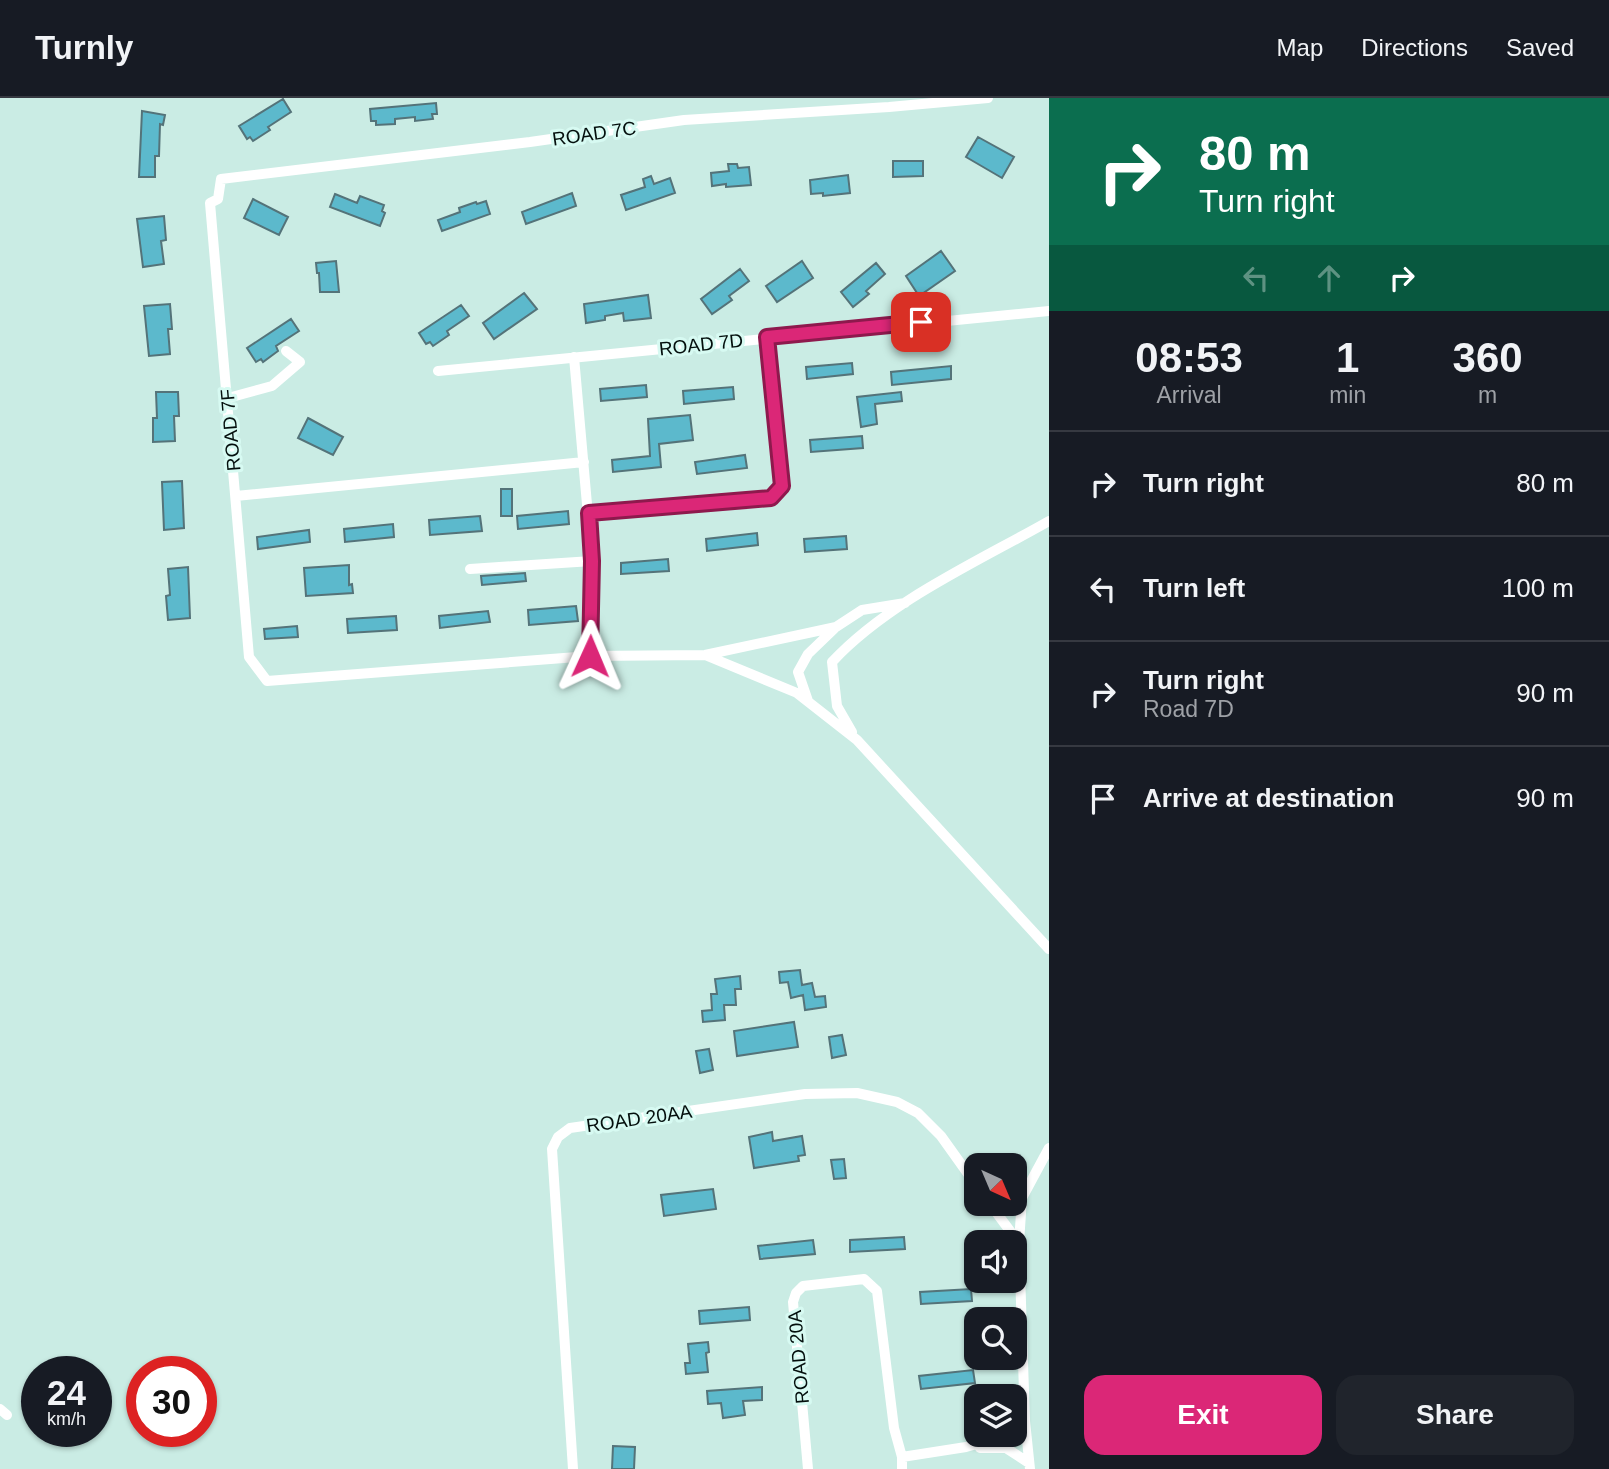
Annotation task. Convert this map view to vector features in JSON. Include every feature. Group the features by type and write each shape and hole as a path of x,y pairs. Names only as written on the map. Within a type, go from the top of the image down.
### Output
{"street":[{"name":"ROAD 7C","path":"218,199 221,178 530,142 684,120 851,103 988,98"},
{"name":"ROAD 7F","path":"218,199 210,203 249,657 267,681 590,656"},
{"name":"ROAD 7D","path":"438,370 1049,311"},
{"path":"589,513 771,498 777,493 782,486 767,337"},
{"path":"228,398 272,386 300,362 286,351"},
{"path":"574,357 592,561 590,656 705,655 836,627"},
{"path":"236,496 584,462"},
{"path":"857,740 837,706 832,662 866,629 905,603 1049,521"},
{"path":"470,569 592,561"},
{"path":"808,701 798,672 808,654 836,627 862,610 905,603"},
{"path":"705,655 797,694 857,740 1049,949"},
{"name":"ROAD 20AA","path":"573,1469 552,1149 558,1136 570,1128 806,1094 857,1093 897,1102 918,1114 941,1136 964,1168"},
{"path":"1020,1230 1022,1198 1049,1148"},
{"name":"ROAD 20A","path":"808,1469 793,1302 796,1293 803,1286 864,1279 877,1291 894,1428 902,1463 967,1447 1006,1448 1030,1466"},
{"path":"1021,1293 1024,1384"},
{"path":"1027,1438 1030,1466"}],"building":[{"path":"283,99 291,112 253,141 250,137 247,139 239,126"},
{"path":"436,103 437,114 432,114 433,119 395,119 395,124 376,125 376,121 371,121 370,109"},
{"path":"142,111 165,115 163,125 160,124 155,177 139,177"},
{"path":"978,137 1014,157 1002,178 966,157"},
{"path":"893,161 923,161 923,176 893,177"},
{"path":"728,164 737,164 738,168 749,167 751,185 712,186 711,173 729,171"},
{"path":"848,175 850,193 823,196 823,193 811,194 810,180"},
{"path":"651,176 654,184 670,178 675,193 626,210 621,195 645,187 643,179"},
{"path":"572,193 576,206 526,224 522,212"},
{"path":"335,194 357,203 360,196 384,205 382,211 385,213 380,226 330,207"},
{"path":"253,199 288,217 279,235 244,218"},
{"path":"486,201 490,214 442,231 438,220 460,212 459,208"},
{"path":"164,216 166,240 161,241 164,264 143,267 137,219"},
{"path":"941,251 955,271 919,296 906,276"},
{"path":"336,261 339,292 320,292 316,263"},
{"path":"802,261 813,278 777,302 766,286"},
{"path":"876,263 885,274 866,291 869,294 853,307 841,292"},
{"path":"740,269 749,281 729,296 732,300 712,314 701,299"},
{"path":"524,293 537,309 494,339 483,323"},
{"path":"648,295 651,318 624,321 623,313 586,323 584,304"},
{"path":"170,304 170,354 149,356 144,306"},
{"path":"461,305 469,316 447,331 449,335 433,346 430,342 426,344 419,333"},
{"path":"291,319 299,331 276,346 278,351 263,362 261,359 256,362 247,348"},
{"path":"852,363 853,374 807,379 806,367"},
{"path":"951,366 951,379 892,385 891,372"},
{"path":"646,385 647,397 601,401 600,389"},
{"path":"733,387 734,399 684,404 683,391"},
{"path":"156,392 178,392 179,416 174,416 175,441 153,442 153,418 157,418"},
{"path":"901,392 902,401 875,404 877,424 861,427 857,397"},
{"path":"690,415 693,440 659,444 661,467 613,472 612,460 650,456 648,419"},
{"path":"308,418 343,437 333,455 298,438"},
{"path":"862,436 863,448 811,452 810,440"},
{"path":"745,455 747,468 697,474 695,462"},
{"path":"182,481 184,528 164,530 162,482"},
{"path":"501,489 512,489 512,516 501,516"},
{"path":"568,511 569,524 518,529 517,516"},
{"path":"480,516 482,531 430,535 429,520"},
{"path":"393,524 394,537 345,542 344,529"},
{"path":"309,530 310,542 258,549 257,537"},
{"path":"757,533 758,545 707,551 706,539"},
{"path":"846,536 847,549 805,552 804,539"},
{"path":"668,559 669,571 621,574 621,563"},
{"path":"349,565 349,585 352,584 353,593 306,596 304,568"},
{"path":"188,567 190,618 168,620 168,569"},
{"path":"525,573 526,581 482,585 481,576"},
{"path":"576,606 578,621 529,625 528,610"},
{"path":"488,611 490,622 440,628 439,616"},
{"path":"396,616 397,630 348,633 347,619"},
{"path":"297,626 298,637 265,639 264,629"},
{"path":"800,970 802,985 812,983 815,997 825,996 826,1007 805,1010 803,995 791,998 788,982 780,983 779,972"},
{"path":"740,976 741,989 735,989 736,1005 724,1005 725,1020 703,1022 702,1011 712,1010 711,994 717,994 715,979"},
{"path":"794,1022 798,1047 737,1056 734,1031"},
{"path":"842,1035 846,1055 832,1058 829,1037"},
{"path":"709,1049 713,1070 700,1073 696,1051"},
{"path":"772,1132 773,1141 802,1136 805,1155 798,1156 799,1161 754,1168 749,1137"},
{"path":"844,1159 846,1178 834,1179 831,1160"},
{"path":"713,1189 716,1209 664,1216 661,1195"},
{"path":"904,1237 905,1249 850,1252 850,1240"},
{"path":"813,1240 815,1254 760,1259 758,1246"},
{"path":"964,1289 964,1293 971,1293 972,1301 921,1304 920,1292"},
{"path":"749,1307 750,1320 700,1324 699,1311"},
{"path":"708,1342 708,1372 686,1374 685,1363 690,1363 688,1344"},
{"path":"973,1370 975,1383 921,1389 919,1376"},
{"path":"762,1387 762,1400 743,1401 745,1415 723,1418 721,1403 708,1404 707,1391"},
{"path":"613,1446 635,1447 634,1469 612,1469"}],"route":[{"path":"590,656 592,561 589,513 771,498 782,486 767,337 921,322"}]}
